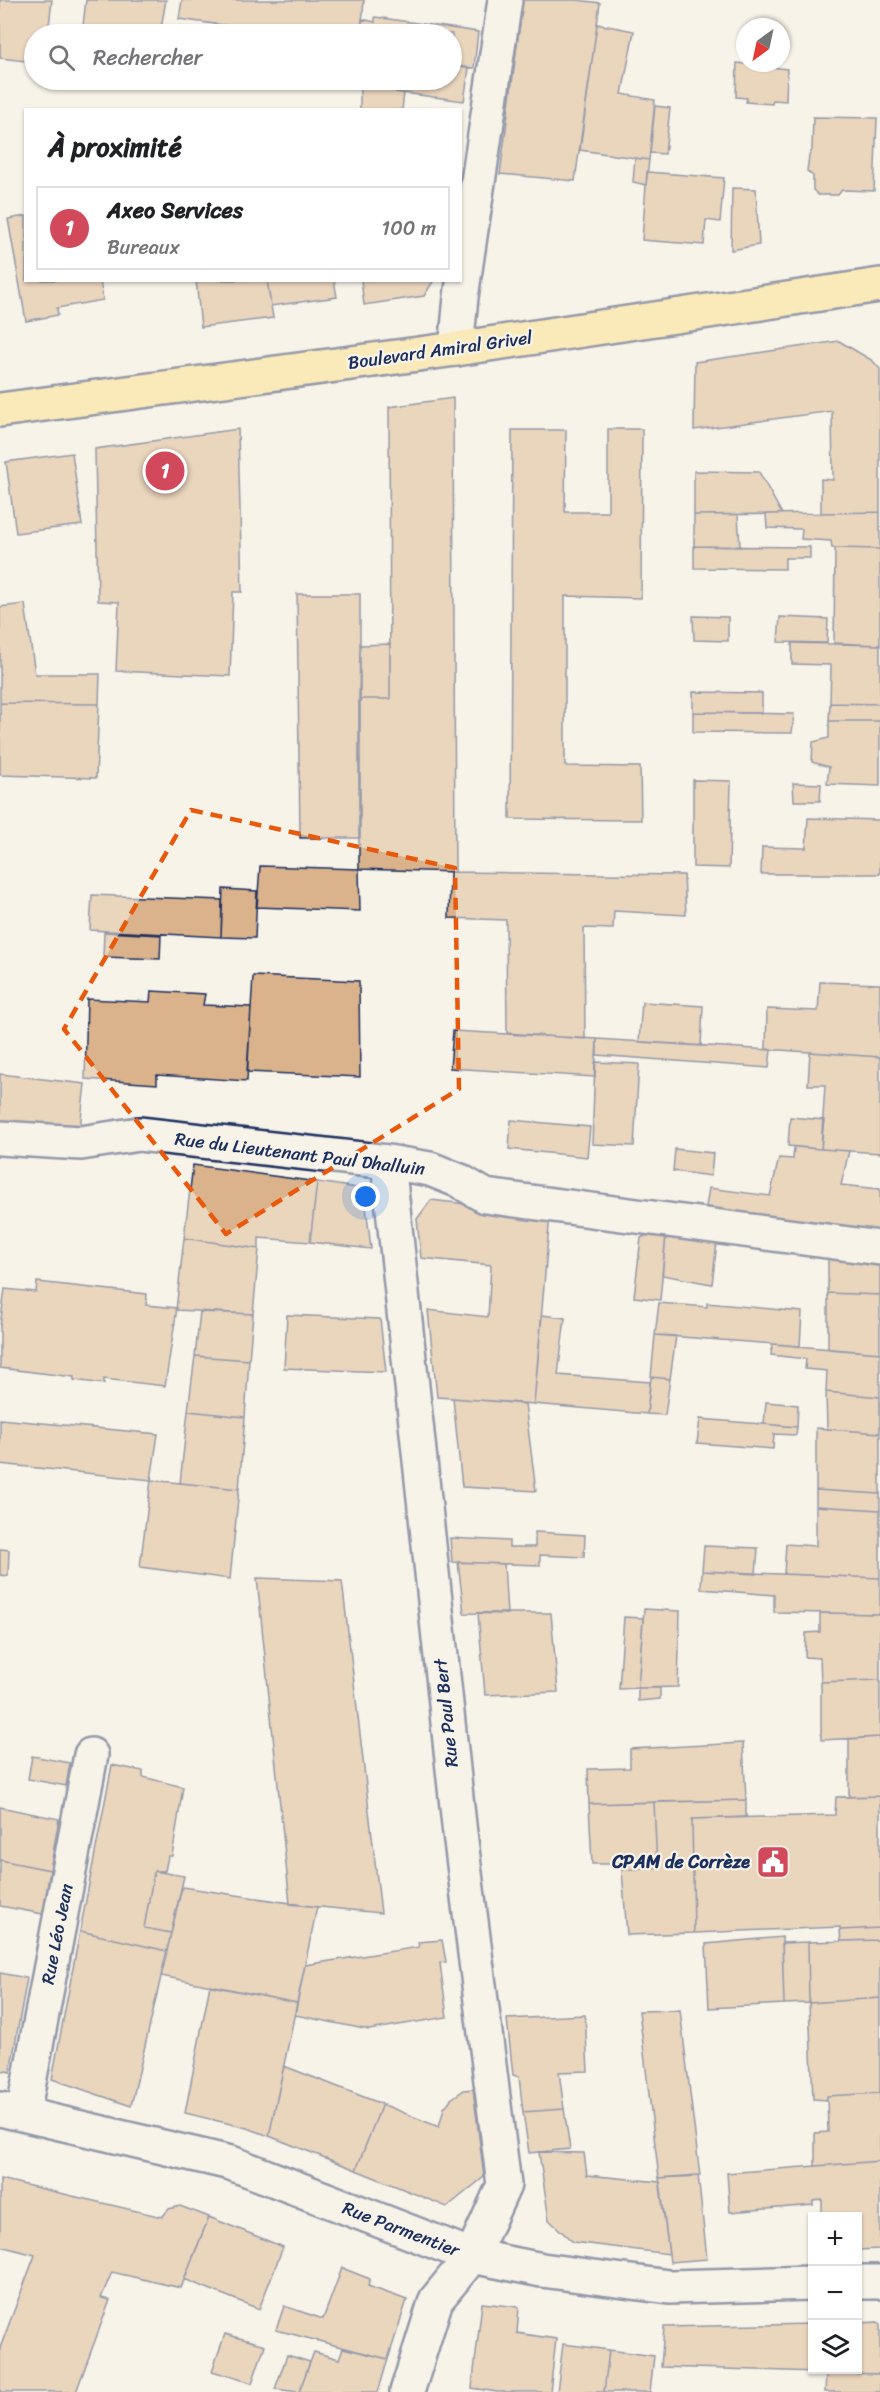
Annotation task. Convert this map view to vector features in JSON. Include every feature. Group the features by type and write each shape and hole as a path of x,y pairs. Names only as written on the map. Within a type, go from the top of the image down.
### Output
{"main road":[{"name":"Boulevard Amiral Grivel","path":"0,410 456,349 880,285"}],"street":[{"path":"456,349 461,297 505,0"},
{"name":"Rue du Lieutenant Paul Dhalluin","path":"0,1138 81,1143 139,1134 388,1162 430,1169 460,1181 484,1196 880,1248"},
{"name":"Rue Paul Bert","path":"388,1162 457,1813 504,2185 472,2256 436,2300 407,2392"},
{"name":"Rue Léo Jean","path":"12,2111 91,1755"},
{"name":"Rue Parmentier","path":"12,2111 231,2163 472,2256 542,2270 669,2287 808,2283"},
{"path":"862,2282 880,2282"}],"highlighted area":[{"path":"191,810 455,868 459,1089 226,1234 64,1029"}],"building":[{"path":"0,0 52,0 49,24 24,24 24,61 0,58"},
{"path":"86,0 166,0 162,24 83,24"},
{"path":"182,0 364,0 362,24 215,24 179,19"},
{"path":"523,0 577,0 600,3 575,181 500,174"},
{"path":"375,17 423,24 362,24 362,19 375,22"},
{"path":"597,24 634,31 622,94 655,100 649,160 580,150"},
{"path":"462,30 478,32 474,68 462,67"},
{"path":"462,67 469,68 464,101 396,92 396,90 462,90"},
{"path":"737,72 787,72 786,101 773,100 772,104 746,102 747,98 736,97"},
{"path":"360,90 396,90 396,92 404,93 402,108 360,108"},
{"path":"655,106 670,108 665,154 650,153"},
{"path":"813,117 877,118 874,191 842,190 838,195 818,195 813,190 813,176 807,171 812,150"},
{"path":"635,158 649,160 646,185 633,182"},
{"path":"647,172 724,178 720,222 706,220 704,245 642,240"},
{"path":"732,188 756,189 759,245 731,250"},
{"path":"24,216 24,282 100,282 103,300 57,308 58,315 26,321 8,219"},
{"path":"196,282 267,282 273,318 201,327"},
{"path":"267,282 334,282 337,297 271,306"},
{"path":"361,282 433,282 424,296 364,305"},
{"path":"839,341 873,361 880,369 880,512 821,513 821,479 833,480 832,411 694,430 695,362"},
{"path":"453,398 455,872 359,869 359,699 390,699 389,407"},
{"path":"238,429 242,592 233,592 230,676 116,671 119,602 98,601 95,449"},
{"path":"608,429 642,429 641,598 565,596 565,766 640,767 641,820 510,819 512,430 566,430 565,512 608,512"},
{"path":"72,453 82,525 16,533 6,462"},
{"path":"694,471 759,472 782,514 694,515"},
{"path":"880,512 880,549 832,548 831,541 801,539 802,529 767,528 766,514"},
{"path":"694,515 738,515 740,547 694,546"},
{"path":"694,546 810,547 810,558 785,558 785,569 694,568"},
{"path":"835,548 880,549 880,645 834,643"},
{"path":"297,594 360,594 360,838 300,838"},
{"path":"25,604 35,674 100,674 99,704 0,703 0,607"},
{"path":"693,616 728,617 728,641 694,640"},
{"path":"780,617 828,619 827,643 778,642"},
{"path":"792,643 880,645 880,704 830,703 831,665 792,664"},
{"path":"390,644 390,699 359,699 360,645"},
{"path":"693,692 762,693 762,713 693,712"},
{"path":"0,703 99,704 96,778 0,775"},
{"path":"830,703 880,704 880,721 829,721"},
{"path":"693,712 794,714 792,733 693,732"},
{"path":"829,721 880,721 880,786 827,784 829,767 812,762 813,742 829,738"},
{"path":"693,780 731,781 729,868 693,867"},
{"path":"793,783 821,784 820,801 794,801"},
{"path":"808,818 880,820 880,874 761,874 762,847 806,848"},
{"path":"260,866 359,869 360,911 257,907"},
{"path":"450,872 684,875 686,915 614,911 613,929 584,928 585,1039 507,1033 506,920 449,918"},
{"path":"223,889 257,891 255,938 221,937"},
{"path":"92,895 222,900 221,937 90,930"},
{"path":"104,932 161,935 160,959 103,957"},
{"path":"253,976 359,981 360,1077 247,1072"},
{"path":"820,982 880,984 880,1057 766,1049 767,1009 818,1011"},
{"path":"151,991 205,994 203,1005 251,1007 247,1081 157,1075 157,1084 85,1079 87,999 150,1002"},
{"path":"642,1002 703,1006 701,1046 639,1042"},
{"path":"453,1031 597,1039 595,1077 450,1068"},
{"path":"597,1039 771,1050 769,1068 597,1055"},
{"path":"810,1052 880,1057 880,1153 821,1149 825,1085 808,1085"},
{"path":"595,1062 639,1064 634,1146 592,1144"},
{"path":"0,1074 85,1084 80,1128 0,1120"},
{"path":"790,1117 824,1120 821,1149 788,1146"},
{"path":"511,1120 590,1127 587,1157 509,1149"},
{"path":"794,1147 849,1151 841,1185 880,1189 880,1238 705,1213 709,1188 770,1196 779,1158 793,1159"},
{"path":"675,1149 713,1153 711,1176 673,1171"},
{"path":"193,1165 317,1182 310,1242 259,1238 259,1249 184,1238"},
{"path":"317,1182 364,1189 371,1249 310,1242"},
{"path":"431,1200 550,1214 534,1404 437,1397 428,1310 488,1317 491,1265 421,1258 417,1219"},
{"path":"667,1225 718,1234 712,1284 662,1275"},
{"path":"667,1225 660,1300 634,1297 641,1238"},
{"path":"184,1238 259,1249 253,1314 176,1310"},
{"path":"828,1251 880,1257 880,1295 828,1293"},
{"path":"37,1282 147,1294 146,1305 177,1308 165,1386 104,1379 104,1384 74,1380 74,1377 0,1368 0,1326 5,1289 36,1292"},
{"path":"828,1293 880,1295 880,1353 828,1349"},
{"path":"659,1303 707,1307 707,1303 802,1312 800,1346 655,1335"},
{"path":"200,1312 253,1314 249,1360 195,1356"},
{"path":"287,1315 380,1319 386,1372 284,1368"},
{"path":"542,1315 565,1318 558,1375 650,1382 647,1414 534,1404"},
{"path":"655,1335 676,1336 670,1379 651,1377"},
{"path":"772,1344 880,1353 880,1397 826,1392 827,1371 805,1369 806,1359 771,1355"},
{"path":"195,1356 249,1360 245,1417 188,1411"},
{"path":"651,1377 670,1379 665,1415 647,1414"},
{"path":"826,1392 880,1397 880,1433 827,1429"},
{"path":"453,1398 525,1404 536,1491 462,1487"},
{"path":"766,1402 798,1405 797,1427 764,1424"},
{"path":"188,1411 245,1417 239,1489 180,1483"},
{"path":"0,1419 158,1434 151,1480 0,1464"},
{"path":"700,1419 797,1427 796,1435 774,1434 773,1449 697,1443"},
{"path":"816,1428 880,1433 880,1494 816,1490"},
{"path":"151,1480 239,1489 230,1579 140,1567"},
{"path":"816,1490 880,1494 880,1510 816,1506"},
{"path":"816,1506 880,1510 880,1578 784,1574 786,1544 816,1546"},
{"path":"535,1532 585,1535 584,1557 540,1555 540,1565 452,1562 450,1538 509,1541 509,1547 535,1547"},
{"path":"704,1546 758,1548 756,1574 702,1571"},
{"path":"0,1549 9,1550 8,1576 0,1575"},
{"path":"458,1562 504,1564 507,1614 464,1613"},
{"path":"702,1571 880,1578 880,1614 774,1612 774,1595 701,1589"},
{"path":"257,1578 342,1581 381,1913 290,1904"},
{"path":"644,1609 680,1611 678,1687 638,1688"},
{"path":"478,1613 551,1613 558,1692 485,1695"},
{"path":"820,1613 880,1614 880,1680 821,1682 820,1658 805,1657 806,1633 820,1632"},
{"path":"624,1617 643,1618 638,1688 619,1689"},
{"path":"880,1680 880,1737 821,1740 821,1682"},
{"path":"638,1688 660,1688 660,1699 638,1701"},
{"path":"880,1737 880,1796 849,1797 849,1739"},
{"path":"743,1743 746,1800 589,1804 588,1769 630,1768 630,1749"},
{"path":"32,1756 70,1763 66,1786 28,1779"},
{"path":"112,1765 143,1771 143,1777 183,1787 172,1856 168,1856 165,1871 154,1871 144,1928 171,1933 167,1951 80,1931"},
{"path":"880,1796 880,1928 840,1930 840,1927 694,1933 692,1819 835,1815 836,1797"},
{"path":"746,1800 746,1817 692,1819 694,1933 627,1935 622,1870 657,1868 654,1802"},
{"path":"654,1802 657,1868 622,1870 622,1864 592,1864 589,1804"},
{"path":"0,1807 59,1819 50,1870 0,1860"},
{"path":"0,1860 50,1870 43,1914 0,1906"},
{"path":"154,1871 184,1876 171,1933 144,1928"},
{"path":"182,1887 317,1907 297,2003 161,1976"},
{"path":"880,1928 880,1940 841,1941 840,1930"},
{"path":"80,1931 167,1951 131,2106 52,2079"},
{"path":"782,1937 784,2004 709,2008 706,1944"},
{"path":"442,1940 446,1962 440,1963 447,2017 369,2030 295,2015 305,1965 419,1947 418,1942"},
{"path":"880,1940 880,1998 809,2003 808,1942"},
{"path":"808,1942 809,2003 784,2004 782,1943"},
{"path":"0,1973 27,1978 10,2072 0,2070"},
{"path":"210,1985 297,2003 269,2136 247,2128 185,2113"},
{"path":"880,1998 880,2093 827,2096 827,2100 813,2099 809,2003"},
{"path":"680,2010 700,2176 659,2178 639,2011"},
{"path":"585,2015 588,2071 559,2072 564,2109 523,2112 519,2077 513,2075 507,2019"},
{"path":"284,2066 382,2104 356,2170 269,2136"},
{"path":"473,2089 484,2177 447,2207 356,2170 382,2104 439,2127 444,2108 451,2099 464,2090"},
{"path":"880,2093 880,2161 815,2166 815,2133 828,2132 827,2096"},
{"path":"564,2109 570,2149 529,2153 523,2112"},
{"path":"539,2152 584,2153 587,2175 660,2182 669,2254 573,2242 549,2220"},
{"path":"880,2161 880,2249 862,2250 862,2212 822,2212 822,2200 813,2201 813,2205 730,2212 727,2173"},
{"path":"698,2175 707,2259 670,2262 659,2178"},
{"path":"0,2179 162,2217 169,2209 180,2206 209,2217 181,2288 112,2272 101,2298 110,2300 76,2392 0,2392 0,2348 35,2255 0,2246"},
{"path":"209,2217 283,2247 259,2309 184,2279"},
{"path":"342,2268 370,2279 368,2286 407,2300 388,2359 276,2330 284,2306 323,2319"},
{"path":"482,2303 519,2307 517,2333 556,2339 550,2392 497,2392 472,2388"},
{"path":"878,2322 880,2324 880,2374 862,2373 862,2323"},
{"path":"808,2324 808,2372 661,2367 664,2327"},
{"path":"225,2334 265,2345 252,2383 212,2371"},
{"path":"563,2344 609,2350 604,2392 557,2392"},
{"path":"343,2348 388,2359 378,2392 299,2392 314,2352 339,2359"},
{"path":"609,2350 654,2356 650,2392 604,2392"},
{"path":"287,2355 310,2362 299,2392 275,2389"},
{"path":"826,2374 880,2374 880,2392 825,2392"}],"place":[{"name":"Axeo Services","path":"165,471"},
{"name":"CPAM de Corrèze","path":"773,1862"}]}
